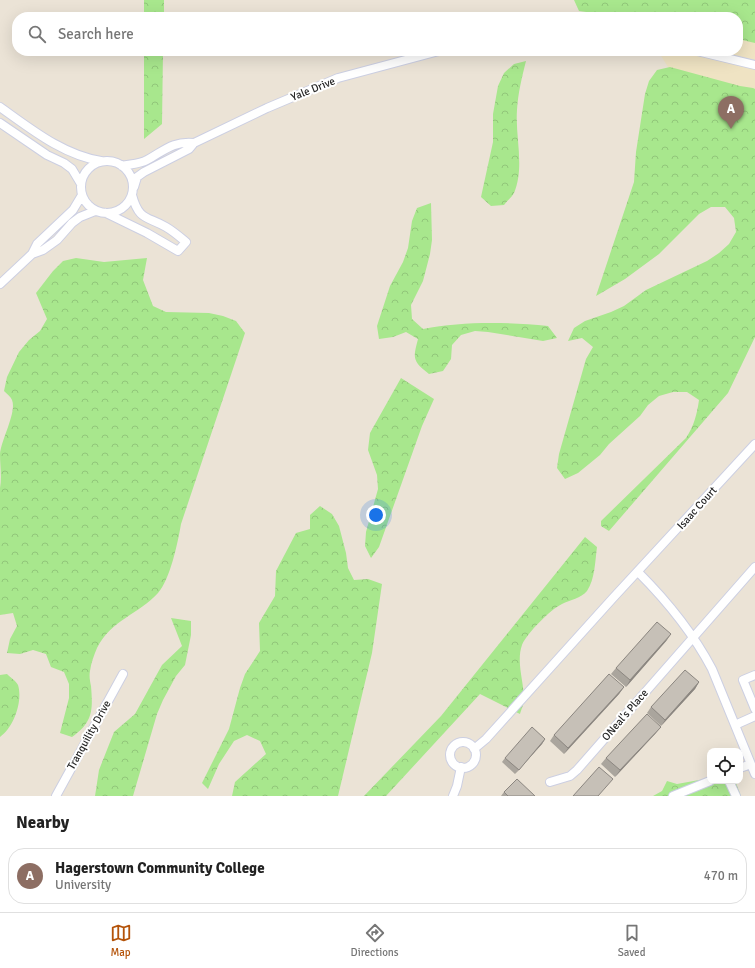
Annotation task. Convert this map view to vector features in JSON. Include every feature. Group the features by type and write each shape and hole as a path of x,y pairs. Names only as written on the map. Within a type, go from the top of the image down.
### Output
{"street":[{"name":"Yale Drive","path":"133,192 137,177 144,172 189,149 194,143 267,108 338,78 420,56"},
{"path":"718,56 755,65"},
{"path":"0,107 58,147 78,156 102,162 113,162 122,166 132,179 135,206 144,218 166,227 186,242 178,251 147,233 106,214 95,211 87,204 82,195 81,184 84,174 88,169 97,163 102,162"},
{"path":"0,123 47,155 64,163 72,169 81,184"},
{"name":"Yale Drive","path":"122,166 147,160 168,147 184,142 194,143"},
{"path":"106,214 122,209 130,200 133,192"},
{"path":"0,284 32,254 37,244 73,210 82,195"},
{"path":"32,254 43,250 57,240 72,223 80,217 95,211"},
{"name":"Isaac Court","path":"474,749 486,739 755,444"},
{"name":"ONeal's Place","path":"550,782 570,776 577,770 755,566"},
{"path":"638,572 668,604 693,637 712,669 755,774"},
{"name":"Tranquility Drive","path":"56,796 123,674"},
{"path":"755,675 743,680 755,708"},
{"path":"735,725 755,716"},
{"path":"462,742 470,744 474,749 476,756 472,763 465,768 457,766 451,760 450,756 452,748 455,745 462,742"},
{"path":"743,767 751,764"},
{"path":"453,796 461,768"},
{"path":"673,796 707,782"},
{"path":"730,784 736,796"}],"shaded area":[{"path":"755,0 755,206 661,56 743,56 743,12"}],"green space":[{"path":"144,0 164,0 164,12 144,12"},
{"path":"574,0 755,0 755,43 743,40 743,12 579,11"},
{"path":"144,56 163,56 162,124 144,139"},
{"path":"526,61 519,91 517,110 519,173 517,183 514,193 504,205 491,206 481,197 493,142 493,114 498,86 504,73 514,64"},
{"path":"670,67 755,89 755,337 728,393 609,531 601,526 601,521 686,438 695,420 699,400 687,392 673,392 659,396 648,405 640,416 609,444 600,455 578,473 565,479 557,468 559,454 586,359 593,347 582,338 568,341 574,328 585,321 624,306 646,290 707,261 729,244 736,232 734,218 725,207 711,207 699,214 659,254 625,279 596,296 634,182 636,152 645,94 649,81 657,70"},
{"path":"431,203 432,240 430,254 423,281 411,305 412,319 423,329 469,323 548,326 557,338 543,341 475,331 461,335 452,345 451,359 443,371 429,374 419,366 415,359 418,339 406,332 393,337 379,339 377,326 390,286 403,262 408,248 412,221 417,208"},
{"path":"76,258 104,262 147,258 143,280 153,306 166,312 209,313 223,316 236,321 245,333 181,524 170,570 158,593 142,607 117,624 103,638 97,648 90,673 92,702 90,715 84,726 72,737 60,733 69,698 69,684 64,672 51,667 46,654 33,650 20,654 7,653 10,639 17,626 13,613 0,615 0,454 11,419 13,405 11,399 4,391 7,377 19,352 29,340 40,331 47,319 36,293 63,261"},
{"path":"401,378 434,399 422,426 379,547 371,558 365,546 366,532 378,489 377,475 368,450 370,433"},
{"path":"320,506 332,514 339,526 348,568 354,580 368,579 382,584 372,653 338,796 232,796 235,782 266,754 260,741 247,735 234,741 219,764 208,789 202,783 229,729 245,674 260,651 259,623 275,596 276,571 296,533 310,529 310,515"},
{"path":"585,537 597,547 590,586 582,595 562,604 546,616 534,628 522,645 520,652 520,665 524,699 520,714 480,694 386,796 364,796 441,716"},
{"path":"171,618 191,621 191,635 185,665 176,676 157,714 133,796 95,796 99,770 114,732 135,714 162,665 182,646"},
{"path":"7,674 18,685 19,698 13,720 5,733 0,737 0,675"},
{"path":"707,779 707,784 736,784 741,796 653,796 662,791 667,781 677,784"}],"building":[{"path":"657,622 671,634 630,680 616,668"},
{"path":"685,670 699,682 665,720 651,707"},
{"path":"609,674 624,687 568,748 554,735"},
{"path":"647,714 661,727 620,770 606,758"},
{"path":"532,727 545,739 519,770 505,758"},
{"path":"599,767 613,779 598,796 573,796"},
{"path":"517,779 535,796 508,796 504,792"}],"place":[{"name":"Hagerstown Community College","path":"731,129"}]}
